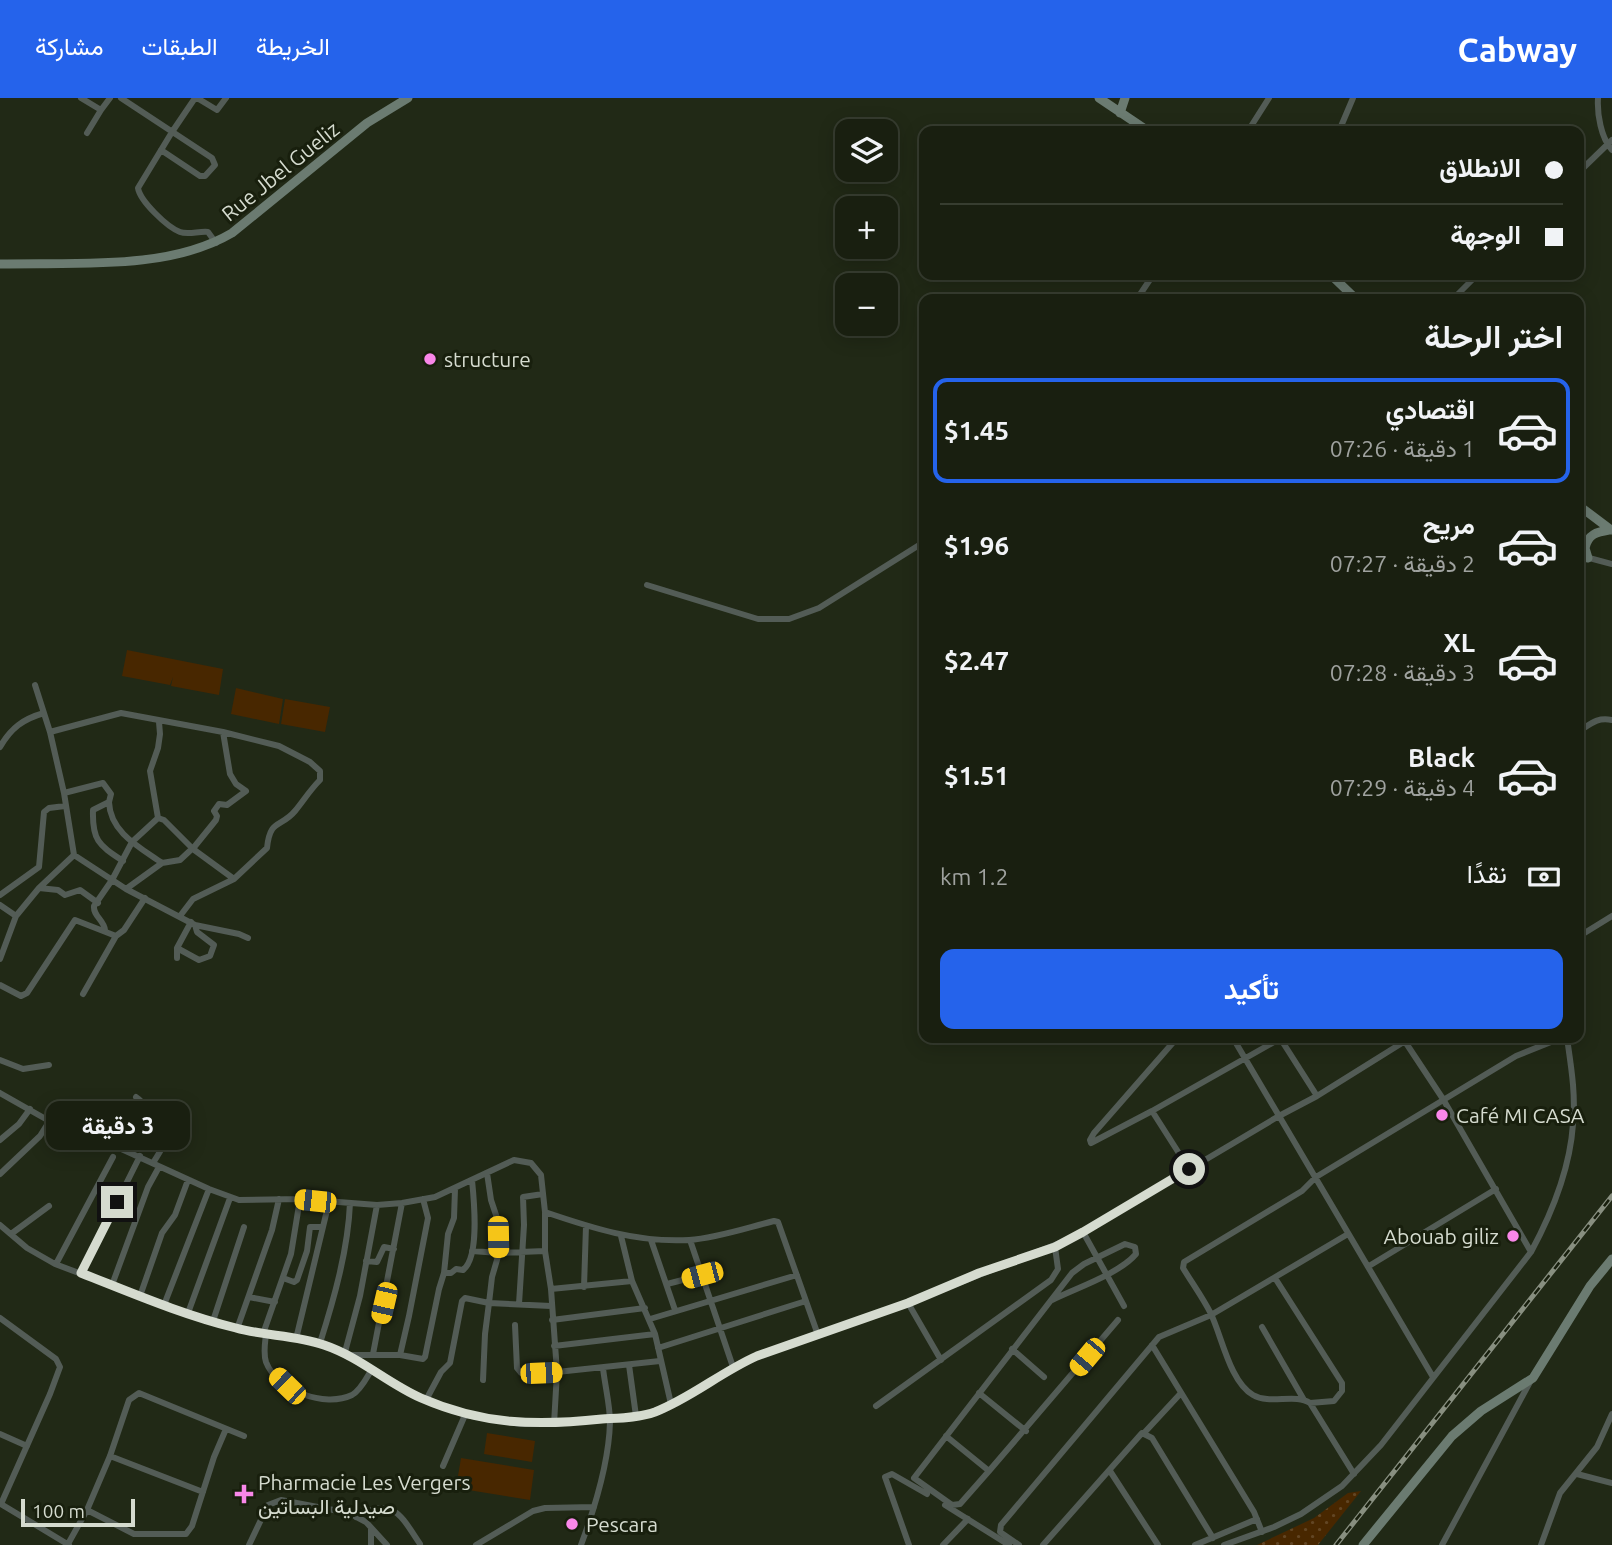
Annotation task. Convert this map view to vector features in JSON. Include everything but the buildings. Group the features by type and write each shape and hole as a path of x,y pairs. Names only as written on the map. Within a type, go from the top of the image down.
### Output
{"street":[{"path":"81,98 101,110"},
{"path":"87,133 110,98"},
{"path":"121,98 212,158 215,165 205,176 200,176 161,150"},
{"path":"216,243 208,232 186,233 171,227 140,196 138,188 196,98 217,110 226,98"},
{"name":"Rue Jbel Gueliz","path":"0,264 168,257 216,243 232,233 367,123 408,98"},
{"path":"1099,98 1140,126"},
{"path":"1120,113 1125,98"},
{"path":"1251,126 1269,98"},
{"path":"1341,126 1353,98"},
{"path":"1584,168 1610,145 1600,120 1598,98"},
{"path":"1336,280 1351,294"},
{"path":"1457,294 1472,280"},
{"path":"1584,510 1611,531"},
{"path":"1584,552 1590,536 1597,532 1611,531"},
{"path":"647,585 758,619 789,619 819,608 919,545"},
{"path":"1584,556 1612,565"},
{"path":"35,685 50,732 64,793 74,855 126,889 193,924 248,938"},
{"path":"0,747 7,735 23,720 44,713"},
{"path":"50,732 121,713 223,732 279,746 310,762 320,771 320,780 306,794 294,813 282,818 270,831 267,848 234,879 193,900 180,916"},
{"path":"1584,728 1600,718 1612,720"},
{"path":"158,818 150,771 158,748 159,722"},
{"path":"126,889 162,863 180,860 193,849 216,820 214,811 219,804 227,805 246,791 236,784 230,774 223,732"},
{"path":"64,793 103,783 111,794 109,816 112,821 132,842 162,863"},
{"path":"109,802 93,810 97,838 102,847 123,861"},
{"path":"0,895 39,867 44,812 49,808 65,806"},
{"path":"105,930 104,924 93,909 132,842 158,818"},
{"path":"158,818 170,825 193,849 234,879"},
{"path":"0,958 16,916 39,888 74,855"},
{"path":"39,888 58,890 65,895 80,890 97,903"},
{"path":"83,994 116,936 124,930 145,898"},
{"path":"0,905 16,916"},
{"path":"0,916 6,910"},
{"path":"1584,933 1612,916"},
{"path":"0,985 21,996 27,993 75,920 116,936"},
{"path":"177,958 177,948 193,924"},
{"path":"177,948 199,960 210,956 214,945 197,932 193,924"},
{"path":"1173,1043 1094,1133 1090,1142 1093,1143 1152,1111 1272,1043"},
{"path":"1236,1043 1433,1377"},
{"path":"1284,1043 1317,1096"},
{"path":"0,1225 27,1248 56,1264 237,1329 320,1343 348,1354 426,1400 465,1415 521,1424 554,1424 636,1416 652,1413 698,1391 733,1367 757,1356 1055,1247 1317,1096 1400,1043"},
{"path":"1408,1043 1531,1252"},
{"path":"1275,1278 1342,1383 1342,1391 1334,1401 1277,1401 1250,1393 1228,1359 1211,1315 1183,1268 1185,1259 1302,1191 1316,1177 1443,1099 1516,1056 1548,1043"},
{"path":"1224,1545 1262,1532 1301,1514 1329,1497 1354,1474 1381,1446 1531,1252 1549,1217 1559,1189 1573,1124 1574,1090 1568,1043"},
{"path":"0,1060 23,1069 49,1065"},
{"path":"2,1096 74,1135 140,1156 230,1198 300,1199 377,1205 402,1203 455,1189 514,1160 531,1163 541,1175 545,1212 545,1251 551,1289 557,1372 554,1424"},
{"path":"112,1286 164,1142 164,1135 145,1105 136,1097"},
{"path":"0,1140 19,1124 30,1109"},
{"path":"1152,1111 1189,1169"},
{"path":"0,1174 36,1140 50,1120"},
{"path":"81,1273 140,1156"},
{"path":"56,1264 113,1157"},
{"path":"483,1380 492,1277 499,1254 498,1221 491,1200 487,1173"},
{"path":"140,1296 162,1233 175,1214 188,1180"},
{"path":"444,1273 466,1269 472,1251 476,1217 472,1180"},
{"path":"164,1305 209,1189"},
{"path":"348,1354 425,1357 444,1273 448,1234 454,1218 455,1189"},
{"path":"1369,1266 1496,1189"},
{"path":"519,1304 523,1197 543,1194"},
{"path":"188,1313 230,1198"},
{"path":"237,1329 272,1230 279,1199"},
{"path":"300,1199 295,1238 265,1334 266,1363 287,1386 311,1398 351,1396 372,1369"},
{"path":"400,1355 428,1218 423,1199"},
{"path":"296,1339 329,1202"},
{"path":"320,1343 342,1258 350,1203"},
{"path":"373,1354 402,1203"},
{"path":"348,1354 377,1205"},
{"path":"11,1234 49,1206"},
{"path":"545,1212 621,1236 651,1240 690,1240 776,1221 780,1225 818,1335"},
{"path":"584,1287 586,1226"},
{"path":"213,1321 244,1227"},
{"path":"283,1278 294,1282 297,1280 307,1251 310,1227 323,1227"},
{"path":"1083,1232 1124,1306"},
{"path":"1019,1545 1000,1532 1001,1525 1159,1337 1211,1315 1348,1234"},
{"path":"621,1236 632,1281 655,1334 671,1404"},
{"path":"651,1240 675,1310"},
{"path":"690,1240 733,1367"},
{"path":"1052,1300 1107,1274 1133,1258 1136,1254 1135,1247 1125,1244 1084,1264 1072,1273 914,1476 916,1481 950,1504 960,1504 1026,1431 1118,1320"},
{"path":"366,1261 377,1262 384,1247 394,1249"},
{"path":"876,1406 1051,1280 1058,1269 1055,1247"},
{"path":"472,1251 499,1254 545,1251"},
{"path":"1442,1545 1533,1378 1590,1286 1612,1259"},
{"path":"667,1284 702,1275"},
{"path":"650,1319 797,1275"},
{"path":"551,1289 632,1281"},
{"path":"249,1297 275,1302"},
{"path":"426,1400 441,1372 450,1363 462,1301 466,1297 489,1303 551,1306"},
{"path":"658,1348 806,1301"},
{"path":"908,1303 941,1360"},
{"path":"552,1320 645,1308"},
{"path":"0,1318 59,1363 50,1394 1,1504 69,1545 88,1510 129,1400 139,1393 244,1436"},
{"path":"515,1325 518,1371 557,1372 660,1361"},
{"path":"1262,1326 1354,1474"},
{"path":"554,1346 655,1334"},
{"path":"1152,1345 1257,1519 1262,1532"},
{"path":"1012,1349 1044,1377"},
{"path":"629,1365 636,1416"},
{"path":"581,1545 594,1507 610,1419 603,1368"},
{"path":"1363,1545 1452,1436 1481,1411 1533,1378"},
{"path":"979,1393 1026,1431"},
{"path":"1043,1545 1110,1471 1139,1434 1144,1433 1181,1393"},
{"path":"1541,1545 1560,1493 1597,1447 1612,1414"},
{"path":"443,1466 465,1415"},
{"path":"88,1510 134,1534 186,1534 192,1526 226,1429"},
{"path":"1144,1433 1152,1438 1213,1538"},
{"path":"0,1434 27,1446"},
{"path":"946,1436 989,1471"},
{"path":"110,1456 203,1492"},
{"path":"1110,1471 1158,1545"},
{"path":"909,1545 886,1480 889,1474 914,1485 1009,1545"},
{"path":"1577,1474 1612,1483"},
{"path":"249,1545 268,1505 281,1500 356,1517 387,1545"},
{"path":"356,1517 373,1508 386,1507 403,1519 420,1544"},
{"path":"476,1545 524,1516 545,1508 594,1507"},
{"path":"943,1545 968,1519"},
{"path":"1195,1545 1257,1519"},
{"path":"371,1529 371,1545"}],"shaded area":[{"path":"127,650 223,669 219,695 171,686 173,677 170,685 122,676"},
{"path":"236,688 283,699 279,724 231,714"},
{"path":"285,699 330,707 325,732 281,724"},
{"path":"487,1433 535,1441 532,1462 484,1454"},
{"path":"461,1458 534,1470 530,1500 456,1488"},
{"path":"1361,1491 1318,1545 1257,1545 1314,1518 1348,1493"}],"railway":[{"path":"1336,1545 1612,1196"}],"place":[{"name":"structure","path":"430,359"},
{"name":"Café MI CASA","path":"1442,1115"},
{"name":"Abouab giliz","path":"1513,1236"},
{"name":"Pharmacie Les Vergers صيدلية البساتين","path":"244,1494"},
{"name":"Pescara","path":"572,1524"}],"route":[{"path":"117,1202 81,1273 237,1329 320,1343 351,1355 418,1396 465,1415 521,1424 554,1424 652,1413 698,1391 733,1367 757,1356 1055,1247 1189,1169"}]}
